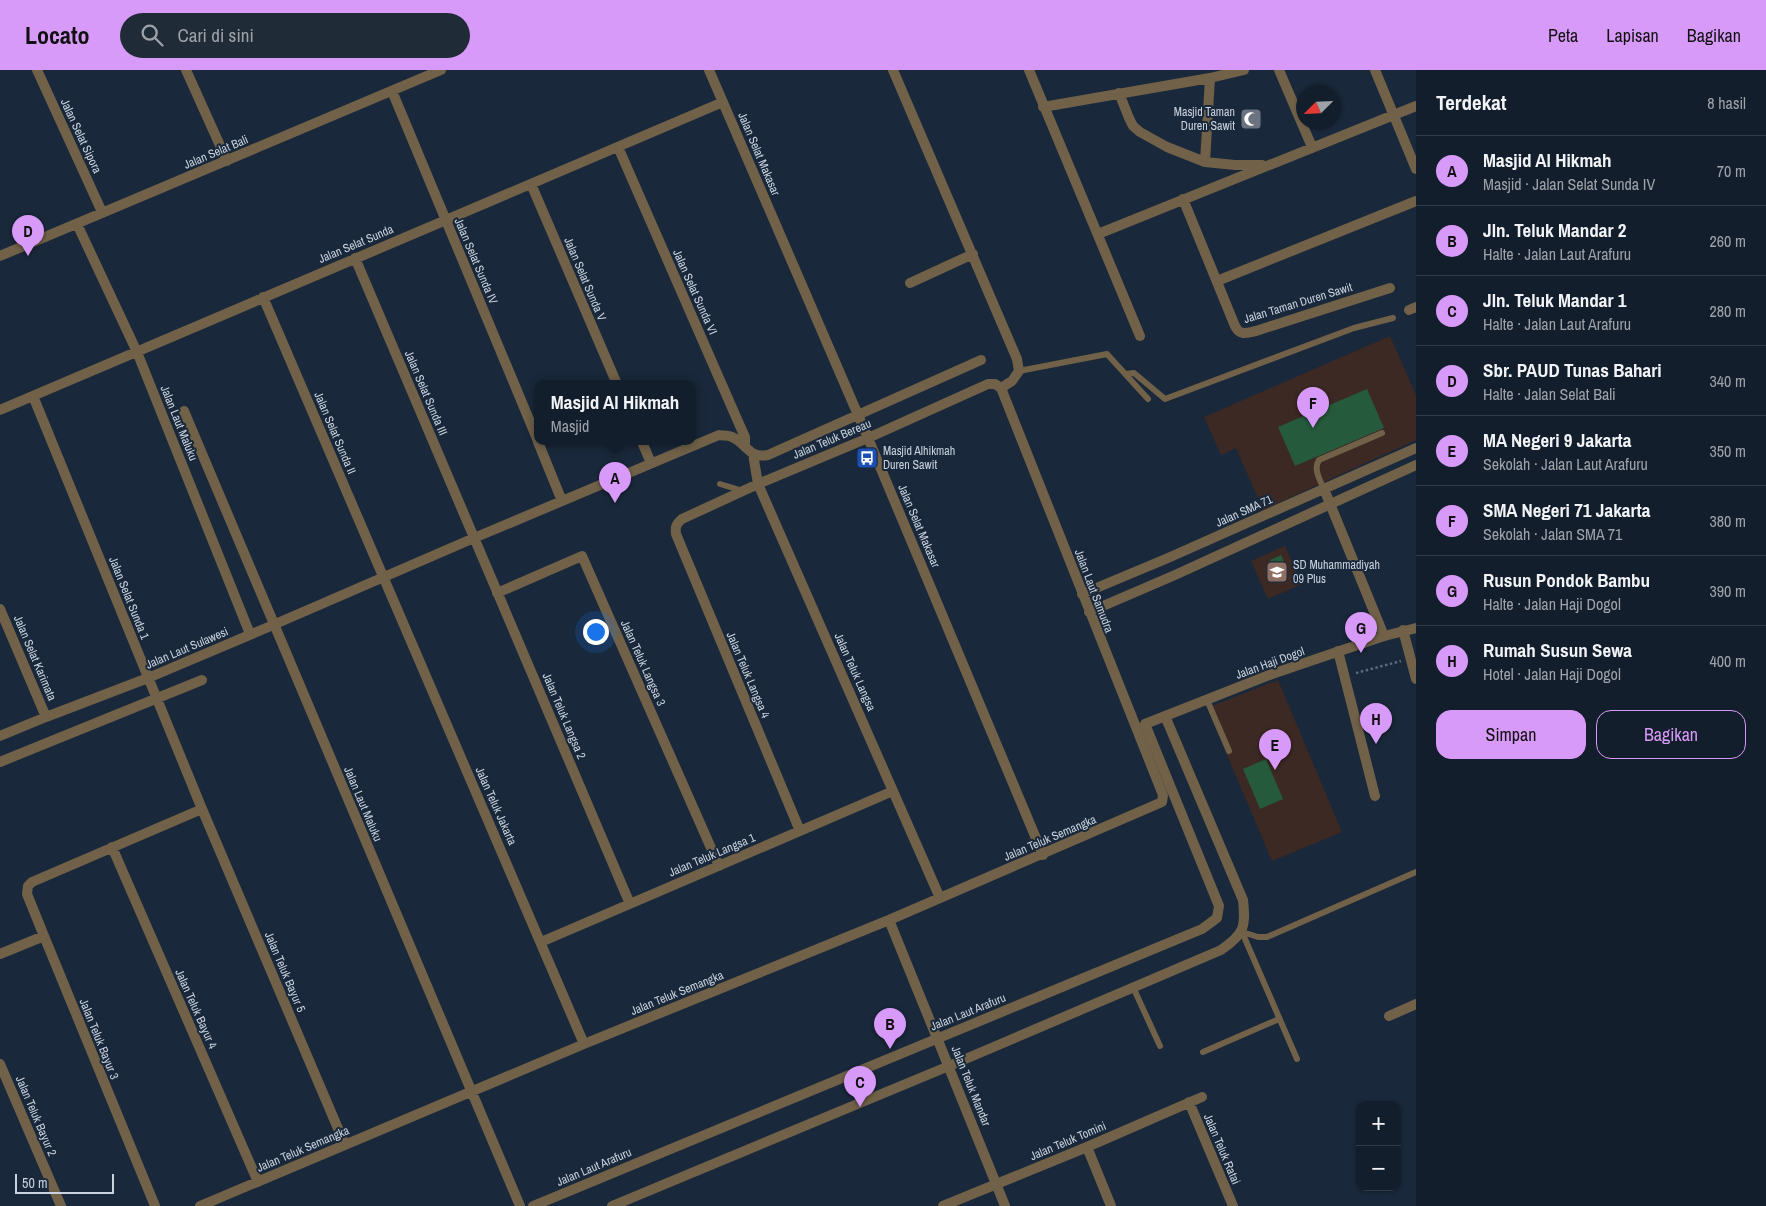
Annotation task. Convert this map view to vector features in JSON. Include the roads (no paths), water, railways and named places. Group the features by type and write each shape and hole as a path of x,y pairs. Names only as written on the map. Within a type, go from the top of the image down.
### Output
{"street":[{"name":"Jalan Selat Sipora","path":"37,70 102,212"},
{"path":"186,70 227,161"},
{"name":"Jalan Selat Bali","path":"0,256 441,70"},
{"name":"Jalan Selat Makasar","path":"709,70 868,438 1043,855"},
{"path":"893,70 1012,344 1019,370 1012,381 1001,388"},
{"path":"1029,70 1140,336"},
{"path":"1043,107 1210,78 1244,70"},
{"path":"1279,70 1312,147"},
{"path":"1375,70 1416,169"},
{"path":"1205,162 1210,78"},
{"name":"Jalan Selat Sunda IV","path":"392,91 534,432"},
{"path":"1119,93 1128,118 1140,132 1168,147 1205,162 1235,165 1267,165"},
{"name":"Jalan Selat Sunda","path":"0,410 723,102"},
{"path":"1098,234 1416,106"},
{"name":"Jalan Selat Sunda VI","path":"618,147 745,437 749,451"},
{"name":"Jalan Selat Sunda V","path":"531,184 615,380"},
{"name":"Jalan Taman Duren Sawit","path":"1183,199 1235,326 1241,334 1256,331 1390,288"},
{"path":"1217,281 1416,200"},
{"name":"Jalan Laut Maluku","path":"77,224 136,352 250,634"},
{"path":"910,283 972,254"},
{"name":"Jalan Selat Sunda III","path":"356,258 474,538"},
{"name":"Jalan Selat Sunda II","path":"263,298 383,578"},
{"path":"749,451 760,456 768,455 981,360"},
{"name":"Jalan Teluk Bereau","path":"675,528 682,519 758,484 868,438 988,384 995,384 1001,388"},
{"name":"Jalan Laut Samudra","path":"1001,388 1162,796 1162,802"},
{"name":"Jalan Selat Sunda 1","path":"33,396 202,809"},
{"name":"Jalan Laut Maluku","path":"184,411 273,626 520,1206"},
{"name":"Jalan Laut Sulawesi","path":"696,444 719,435 732,437 749,451"},
{"name":"Jalan Selat Sunda IV","path":"539,445 562,501"},
{"path":"643,445 651,463"},
{"name":"Jalan Laut Sulawesi","path":"0,736 148,678 273,626 474,538 695,445"},
{"name":"Jalan SMA 71","path":"1082,594 1416,448"},
{"name":"Jalan Teluk Langsa","path":"749,451 758,484 940,898"},
{"path":"1089,612 1175,575 1416,465"},
{"path":"1324,489 1384,636"},
{"name":"Jalan Teluk Langsa 4","path":"675,528 800,831"},
{"name":"Jalan Teluk Langsa 2","path":"474,538 630,904"},
{"name":"Jalan Teluk Langsa 3","path":"497,593 582,556 719,866"},
{"path":"1168,558 1175,575"},
{"name":"Jalan Teluk Jakarta","path":"383,578 542,942 584,1044"},
{"name":"Jalan Selat Karimata","path":"0,609 46,717"},
{"name":"Jalan Haji Dogol","path":"1135,728 1272,674 1384,636 1416,628"},
{"path":"1403,630 1416,679"},
{"path":"1338,651 1375,796"},
{"path":"0,762 202,680"},
{"path":"612,1206 949,1066 1221,950 1234,940 1242,932 1245,914 1243,900 1165,716"},
{"name":"Jalan Laut Arafuru","path":"533,1206 1202,929 1217,918 1219,906 1145,724"},
{"name":"Jalan Teluk Langsa 1","path":"542,942 893,791"},
{"name":"Jalan Teluk Semangka","path":"200,1206 584,1044 889,920 1162,802"},
{"path":"112,847 202,809"},
{"name":"Jalan Teluk Bayur 5","path":"202,809 344,1145"},
{"name":"Jalan Teluk Bayur 3","path":"112,847 32,882 28,886 27,894 154,1206"},
{"name":"Jalan Teluk Bayur 4","path":"112,847 258,1182"},
{"name":"Jalan Teluk Mandar","path":"889,920 1005,1206"},
{"path":"0,954 44,936"},
{"path":"1389,1016 1416,1004"},
{"name":"Jalan Teluk Bayur 2","path":"0,1064 61,1206"},
{"name":"Jalan Teluk Tomini","path":"943,1206 1202,1097"},
{"name":"Jalan Teluk Ratai","path":"1189,1102 1233,1206"},
{"path":"1087,1147 1111,1206"}],"lane":[{"path":"1126,374 1134,373 1165,398 1354,328 1394,318"},
{"path":"1019,370 1104,354 1109,356 1148,399"},
{"path":"1324,489 1316,470 1318,460 1382,433"},
{"path":"720,484 743,491"},
{"path":"1207,700 1229,751"},
{"path":"1242,932 1258,938 1267,937 1416,872"},
{"path":"1242,932 1297,1059"},
{"path":"1132,987 1160,1046"},
{"path":"1203,1052 1279,1018"}],"place":[{"name":"Masjid Taman Duren Sawit","path":"1251,119"},
{"name":"Sbr. PAUD Tunas Bahari","path":"28,256"},
{"name":"SMA Negeri 71 Jakarta","path":"1313,428"},
{"name":"Masjid Alhikmah Duren Sawit","path":"867,458"},
{"name":"Masjid Al Hikmah","path":"615,503"},
{"name":"SD Muhammadiyah 09 Plus","path":"1277,572"},
{"name":"Rusun Pondok Bambu","path":"1361,653"},
{"name":"Rumah Susun Sewa","path":"1376,744"},
{"name":"MA Negeri 9 Jakarta","path":"1275,770"},
{"name":"Jln. Teluk Mandar 2","path":"890,1049"},
{"name":"Jln. Teluk Mandar 1","path":"860,1107"}]}
